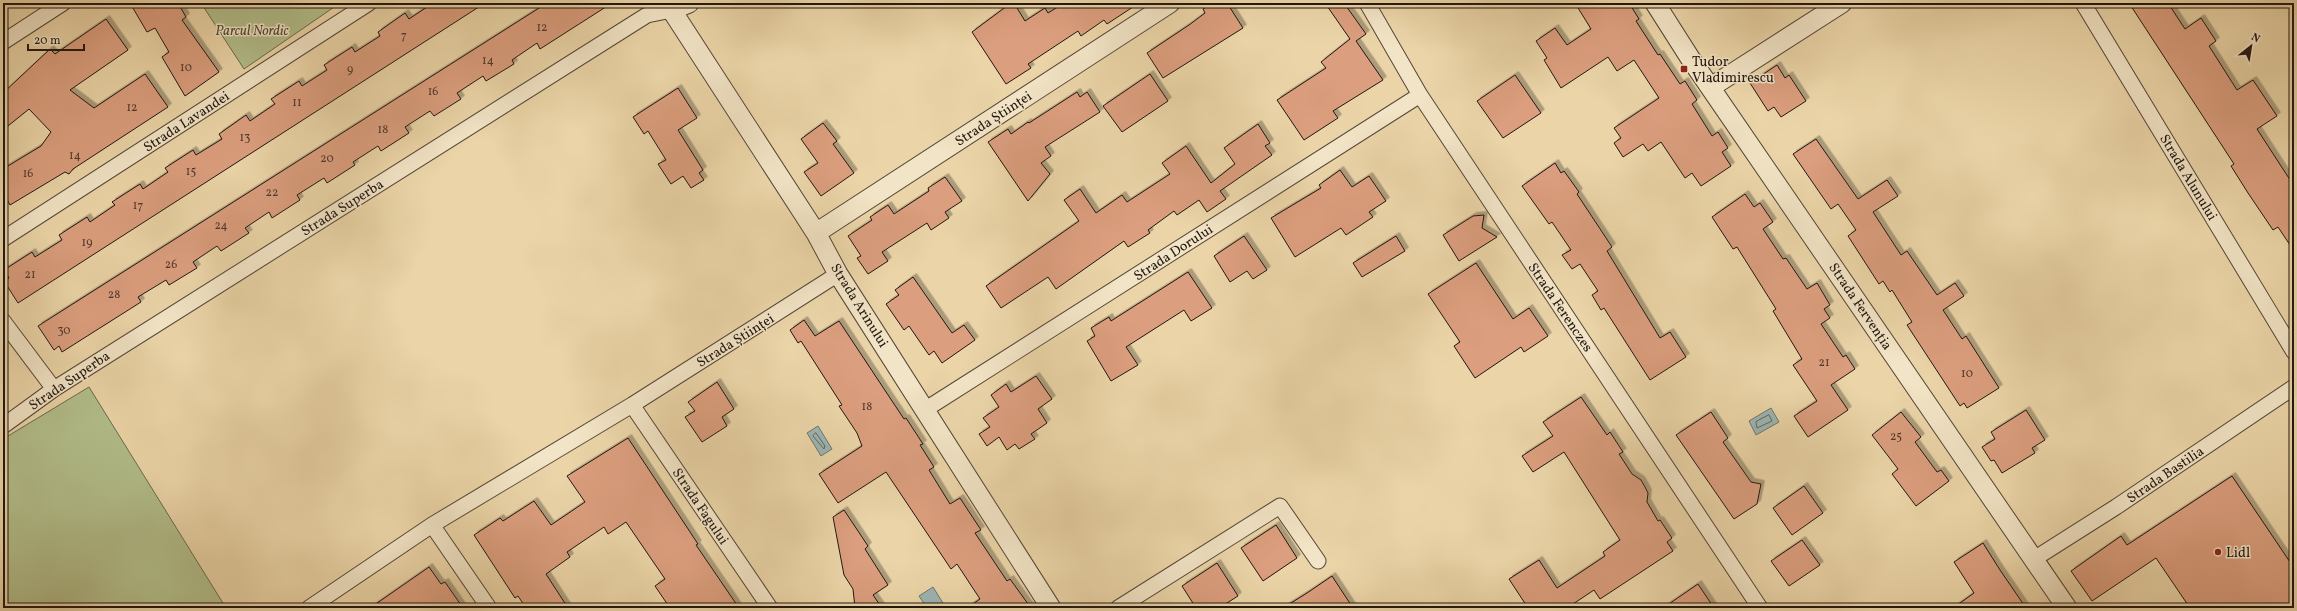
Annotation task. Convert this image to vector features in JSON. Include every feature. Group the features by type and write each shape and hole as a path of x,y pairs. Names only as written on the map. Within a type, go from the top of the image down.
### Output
{"street":[{"path":"3,42 63,3"},
{"name":"Strada Lavandei","path":"3,239 369,3"},
{"name":"Strada Științei","path":"816,233 1170,3"},
{"name":"Strada Ferenczes","path":"1367,3 1420,95 1760,608"},
{"name":"Strada Fervenția","path":"1654,3 2067,608"},
{"path":"1711,87 1842,3"},
{"name":"Strada Alunului","path":"2083,3 2294,352"},
{"name":"Strada Arinului","path":"676,5 816,233 838,274 926,409 1051,608"},
{"name":"Strada Superba","path":"3,426 54,388 647,15 676,5"},
{"name":"Strada Dorului","path":"926,409 1420,95"},
{"name":"Strada Științei","path":"309,608 432,525 632,405 838,274"},
{"path":"3,321 54,388"},
{"name":"Strada Bastilia","path":"2034,559 2116,507 2294,387"},
{"name":"Strada Fagului","path":"632,405 770,608"},
{"path":"1118,608 1280,506 1318,561"},
{"path":"432,525 489,608"}],"green space":[{"name":"Parcul Nordic","path":"201,3 340,3 244,69"},
{"path":"89,387 226,608 3,608 3,439"}],"water":[{"path":"1771,408 1779,422 1756,435 1749,421"},
{"path":"818,426 832,449 821,456 807,433"},
{"path":"933,587 946,608 927,608 919,596"}],"building":[{"path":"130,3 178,3 186,17 182,20 219,72 185,96 162,57 169,52 155,28 147,32"},
{"path":"433,3 485,3 18,303 4,281 9,278 4,270 32,252 35,257 62,240 59,235 87,217 90,222 115,205 112,202 140,184 143,189 168,172 165,168 193,150 196,155 222,139 219,134 246,115 250,121 275,104 271,99 299,81 302,86 327,70 324,65 352,47 355,52 380,36 378,32 405,13 409,19"},
{"path":"547,3 612,3 540,49 537,43 512,60 514,64 486,81 483,76 457,93 461,99 434,116 430,111 405,127 409,133 381,151 378,146 353,162 355,165 327,183 324,178 297,195 300,200 272,218 269,212 245,228 249,233 221,251 217,246 193,262 197,268 169,285 166,280 138,297 141,302 62,352 59,346 54,350 38,326"},
{"path":"1011,3 1014,3 1025,21 1045,8 1048,13 1064,3 1139,3 1107,24 1104,20 1081,36 1078,31 1028,64 1031,68 1006,84 972,32"},
{"path":"1213,3 1227,3 1243,28 1163,78 1147,53 1205,13 1203,9"},
{"path":"1325,3 1344,3 1366,34 1356,41 1383,80 1333,111 1338,118 1304,140 1277,100 1326,68 1321,62 1350,39"},
{"path":"1575,3 1629,3 1639,19 1636,21 1658,55 1660,54 1680,84 1685,81 1697,100 1692,104 1712,136 1718,132 1728,148 1722,152 1731,166 1701,186 1692,173 1685,178 1661,142 1648,151 1643,144 1623,157 1614,143 1621,138 1614,128 1659,98 1634,60 1617,71 1608,57 1561,88 1544,60 1547,58 1536,41 1555,28 1567,45 1591,29"},
{"path":"2129,3 2168,3 2185,29 2201,18 2216,41 2209,46 2237,90 2253,80 2277,116 2257,129 2294,186 2294,251 2278,227 2273,230 2248,193 2231,166 2234,164"},
{"path":"106,19 128,50 70,90 94,108 145,74 168,107 73,169 69,174 65,172 10,205 3,192 3,169 41,146 51,132 29,109 3,130 3,93 50,49 55,54"},
{"path":"1777,65 1785,78 1789,75 1806,101 1781,117 1774,107 1768,111 1750,83"},
{"path":"1150,74 1168,101 1122,132 1103,106"},
{"path":"1515,75 1541,113 1503,138 1477,101"},
{"path":"678,88 697,118 678,130 703,170 699,173 704,180 691,188 683,176 671,184 658,164 666,160 648,131 644,134 633,117"},
{"path":"1077,92 1080,97 1087,92 1100,112 1045,147 1051,156 1041,163 1050,174 1028,201 988,142 1008,129 1011,134"},
{"path":"823,123 837,141 833,144 854,173 821,196 804,172 818,163 801,139"},
{"path":"1258,124 1270,143 1265,146 1272,155 1220,191 1226,199 1207,212 1199,200 1177,215 1174,211 1148,230 1150,233 1128,247 1124,241 1056,289 1048,277 1001,308 986,286 1079,221 1064,200 1080,189 1096,213 1122,195 1127,202 1170,174 1162,163 1186,146 1211,183 1235,164 1224,148"},
{"path":"1816,139 1858,199 1887,180 1898,196 1873,212 1901,255 1907,251 1937,295 1955,283 1964,296 1943,310 1962,339 1966,336 1999,388 1967,408 1964,403 1960,406 1907,325 1912,322 1892,290 1890,292 1883,281 1879,284 1848,236 1856,230 1838,204 1831,209 1793,154"},
{"path":"1555,163 1561,173 1564,171 1579,192 1577,194 1612,247 1607,251 1660,338 1670,332 1686,357 1650,380 1604,308 1601,310 1592,295 1598,291 1580,264 1572,269 1562,255 1571,250 1552,222 1549,224 1522,186"},
{"path":"1340,170 1352,187 1369,176 1386,201 1369,212 1373,217 1346,235 1341,228 1295,257 1271,218 1321,188 1319,185"},
{"path":"945,177 962,201 945,212 949,218 931,230 927,223 882,252 888,261 868,274 857,258 861,256 848,236 872,220 870,217 888,205 894,214 929,191 928,188"},
{"path":"1745,194 1754,207 1760,203 1773,222 1763,229 1783,259 1786,258 1807,289 1817,283 1830,305 1824,309 1830,318 1821,324 1843,357 1846,355 1855,369 1831,385 1848,410 1808,437 1794,416 1817,401 1793,365 1802,359 1773,311 1776,309 1737,247 1733,249 1712,217"},
{"path":"1484,215 1482,228 1497,237 1459,261 1443,235 1473,216"},
{"path":"1244,236 1267,270 1253,279 1247,271 1230,282 1214,256"},
{"path":"1396,236 1405,251 1362,277 1353,263"},
{"path":"1476,263 1513,319 1529,308 1548,336 1524,352 1521,347 1475,378 1454,346 1460,342 1428,294"},
{"path":"1188,272 1212,308 1191,321 1184,310 1126,347 1138,365 1111,381 1087,341 1095,336 1091,328 1109,317 1111,321"},
{"path":"913,277 952,333 964,325 975,340 942,363 934,351 929,355 909,326 904,330 886,304 899,295 895,290"},
{"path":"804,320 815,336 839,321 904,419 906,418 923,444 920,445 934,467 929,470 950,504 960,498 981,530 975,533 1007,581 1010,579 1031,608 967,608 980,599 957,564 951,569 886,472 838,503 819,474 862,446 857,433 839,406 842,405 801,341 798,343 790,330"},
{"path":"1036,376 1052,399 1038,409 1047,423 1031,434 1035,439 1019,449 1015,444 1007,450 999,437 987,446 979,434 990,427 983,418 999,407 991,395 1006,384 1011,392"},
{"path":"717,382 734,409 722,417 727,426 702,442 685,417 695,411 688,402"},
{"path":"1581,397 1607,435 1610,432 1623,452 1619,454 1632,474 1641,480 1648,493 1647,502 1658,521 1660,520 1672,538 1667,542 1673,551 1600,599 1594,590 1567,608 1528,608 1509,579 1539,560 1557,588 1605,556 1603,552 1620,540 1564,452 1533,472 1522,456 1553,436 1543,422"},
{"path":"2026,410 2045,440 2032,448 2035,453 2002,473 1994,460 1991,461 1982,447 1995,439 1991,432"},
{"path":"1711,412 1728,438 1723,442 1751,482 1761,484 1757,504 1734,519 1676,435"},
{"path":"1901,412 1921,437 1915,442 1937,472 1941,470 1949,481 1916,506 1892,474 1898,469 1872,435"},
{"path":"628,438 698,544 696,545 739,608 670,608 655,586 665,579 626,522 608,534 604,527 567,552 570,557 546,574 568,608 526,608 518,596 515,598 474,535 500,518 503,521 534,501 551,525 585,502 567,476"},
{"name":"Lidl","path":"2232,476 2294,568 2294,608 2190,608 2156,558 2092,601 2071,571 2121,536 2127,545"},
{"path":"1804,486 1823,513 1792,535 1773,508"},
{"path":"844,510 868,546 865,549 888,585 873,595 882,608 855,608 853,589 844,575 833,517"},
{"path":"1276,525 1297,558 1263,581 1241,548"},
{"path":"1802,540 1820,565 1789,586 1771,561"},
{"path":"1983,543 2026,608 1953,608 1974,593 1954,562"},
{"path":"1217,563 1238,596 1219,608 1196,608 1182,586"},
{"path":"429,567 441,584 445,582 463,608 370,608"},
{"path":"1332,576 1353,608 1283,608 1307,593"},
{"path":"1698,584 1714,608 1663,608"}],"place":[{"name":"Tudor Vladimirescu","path":"1684,69"},
{"name":"Lidl","path":"2218,552"}]}
